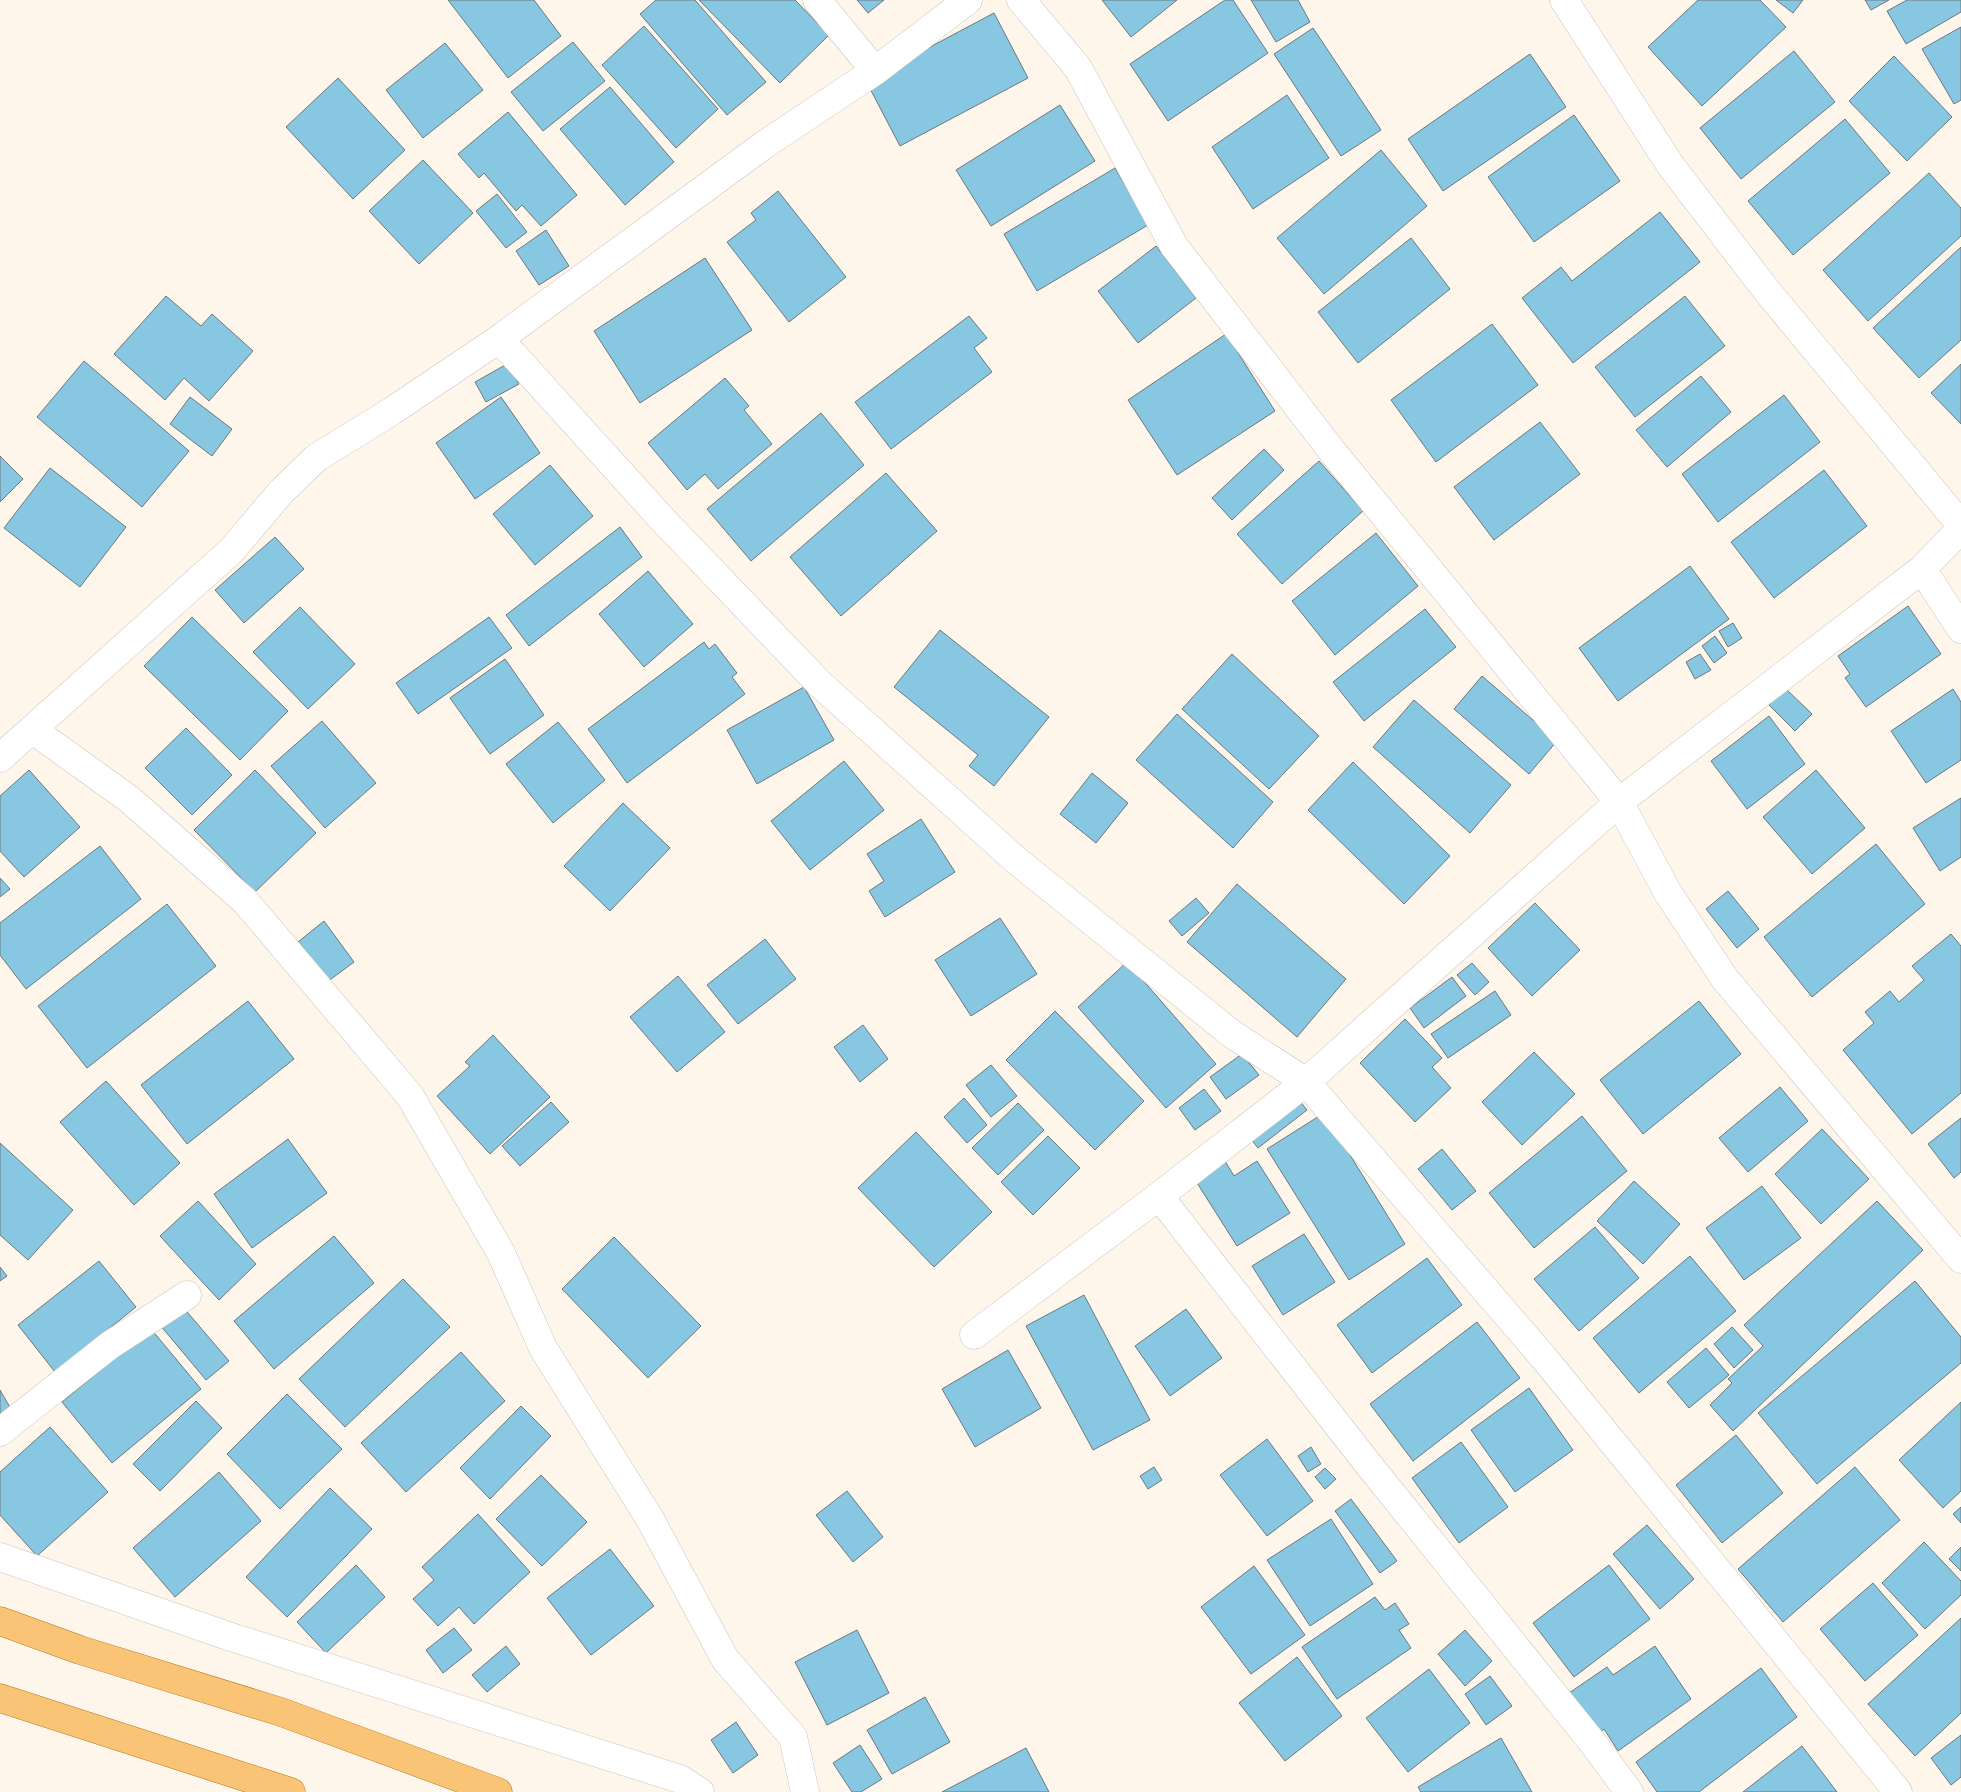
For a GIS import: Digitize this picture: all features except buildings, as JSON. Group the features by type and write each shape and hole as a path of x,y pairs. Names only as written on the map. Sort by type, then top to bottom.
{"main road":[{"path":"0,1621 80,1650 281,1712 498,1792"},
{"path":"0,1698 291,1792"}],"street":[{"path":"817,0 875,70"},
{"path":"0,758 232,551 281,492 316,458 392,411 499,339 764,145 875,70 968,0"},
{"path":"1021,0 1078,68 1174,246 1332,451 1619,802 1668,893 1724,979 1961,1259"},
{"path":"1564,0 1670,166 1767,291 1961,525"},
{"path":"499,339 663,520 820,684 1017,862 1232,1034 1306,1082 1544,1358 1898,1792"},
{"path":"974,1335 1159,1196 1306,1082 1619,802 1922,569 1961,529"},
{"path":"1922,569 1961,629"},
{"path":"33,730 129,799 245,900 410,1096 501,1253 543,1348 650,1520 725,1659 793,1737 805,1792"},
{"path":"1159,1196 1368,1464 1593,1743 1629,1792"},
{"path":"0,1432 110,1345 187,1295"},
{"path":"0,1557 240,1640 680,1779 700,1792"}]}
